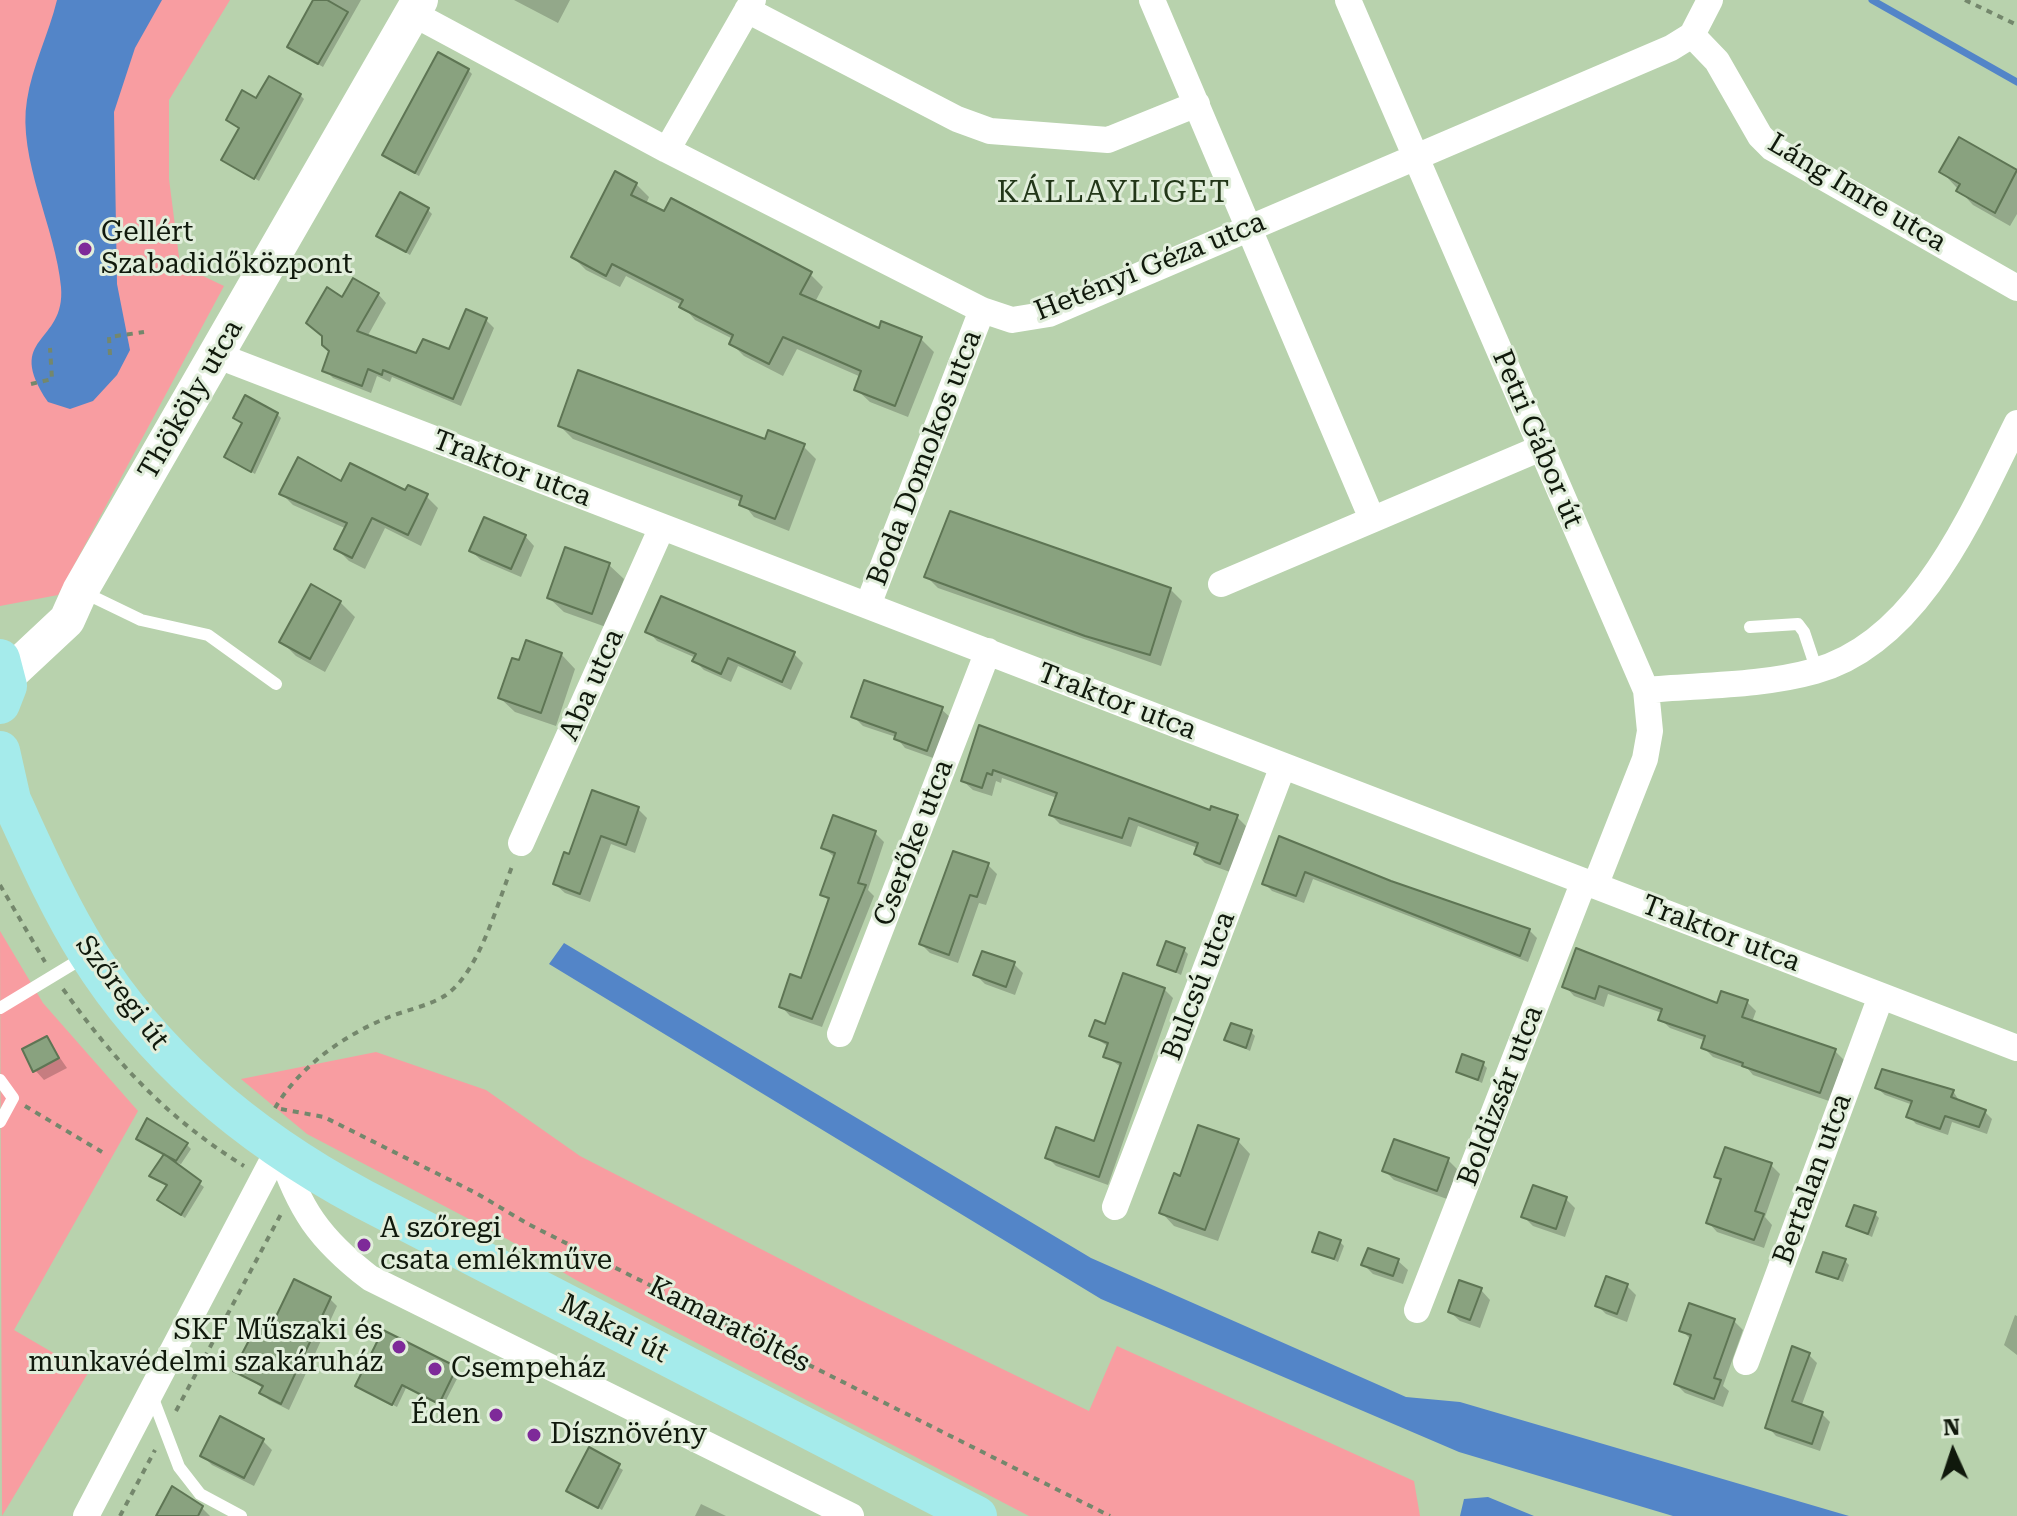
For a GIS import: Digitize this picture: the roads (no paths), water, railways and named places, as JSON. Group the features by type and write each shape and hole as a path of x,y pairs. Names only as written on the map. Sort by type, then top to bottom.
{"main road":[{"name":"Szőregi út","path":"0,751 5,793 89,955 141,1026 271,1163"},
{"name":"Makai út","path":"271,1163 351,1193 977,1516"}],"street":[{"path":"1152,0 1372,519"},
{"name":"Petri Gábor út","path":"1348,0 1646,690 1650,731 1645,759 1590,883"},
{"path":"1692,35 1710,0"},
{"path":"667,150 750,5 957,119 990,131 1108,140 1197,104"},
{"name":"Hetényi Géza utca","path":"416,7 667,150 982,310 1012,320 1049,314 1671,48 1692,35"},
{"name":"Thököly utca","path":"2,671 67,620 80,591 416,7"},
{"name":"Láng Imre utca","path":"1692,35 1717,61 1760,136 1772,148 2017,288"},
{"name":"Boda Domokos utca","path":"868,605 982,310"},
{"name":"Traktor utca","path":"216,355 2017,1048"},
{"path":"1646,690 1817,671 1875,638 1918,599 1961,535 2017,423"},
{"path":"1221,584 1541,448"},
{"name":"Aba utca","path":"521,843 662,527"},
{"name":"Cserőke utca","path":"840,1034 988,651"},
{"name":"Bulcsú utca","path":"1115,1207 1283,766"},
{"name":"Boldizsár utca","path":"1417,1310 1590,883"},
{"name":"Bertalan utca","path":"1746,1362 1881,996"},
{"path":"86,1516 271,1163 312,1225 337,1253 370,1278 851,1516"}],"lane":[{"path":"80,591 141,620 208,635 276,684"},
{"path":"1750,627 1798,624 1804,632 1817,671"},
{"path":"0,1008 89,955"},
{"path":"0,1080 13,1098 0,1122"},
{"path":"150,1393 179,1467 200,1494 241,1516"}],"water":[{"path":"57,0 162,0 135,48 114,112 117,284 130,350 117,375 93,401 70,409 48,402 36,380 32,364 34,351 55,320 60,306 58,265 32,169 25,122 29,88"},
{"path":"564,943 1091,1258 1406,1397 1460,1402 1849,1516 1673,1516 1459,1452 1101,1299 549,964"},
{"path":"1488,1497 1534,1516 1460,1516 1464,1499"}],"waterway":[{"path":"1872,0 2017,82"}],"place":[{"name":"Gellért Szabadidőközpont","path":"85,249"},
{"name":"A szőregi csata emlékműve","path":"364,1245"},
{"name":"SKF Műszaki és munkavédelmi szakáruház","path":"399,1347"},
{"name":"Csempeház","path":"435,1369"},
{"name":"Éden","path":"496,1415"},
{"name":"Dísznövény","path":"534,1435"}],"district":[{"name":"KÁLLAYLIGET","path":"1114,193"}]}
